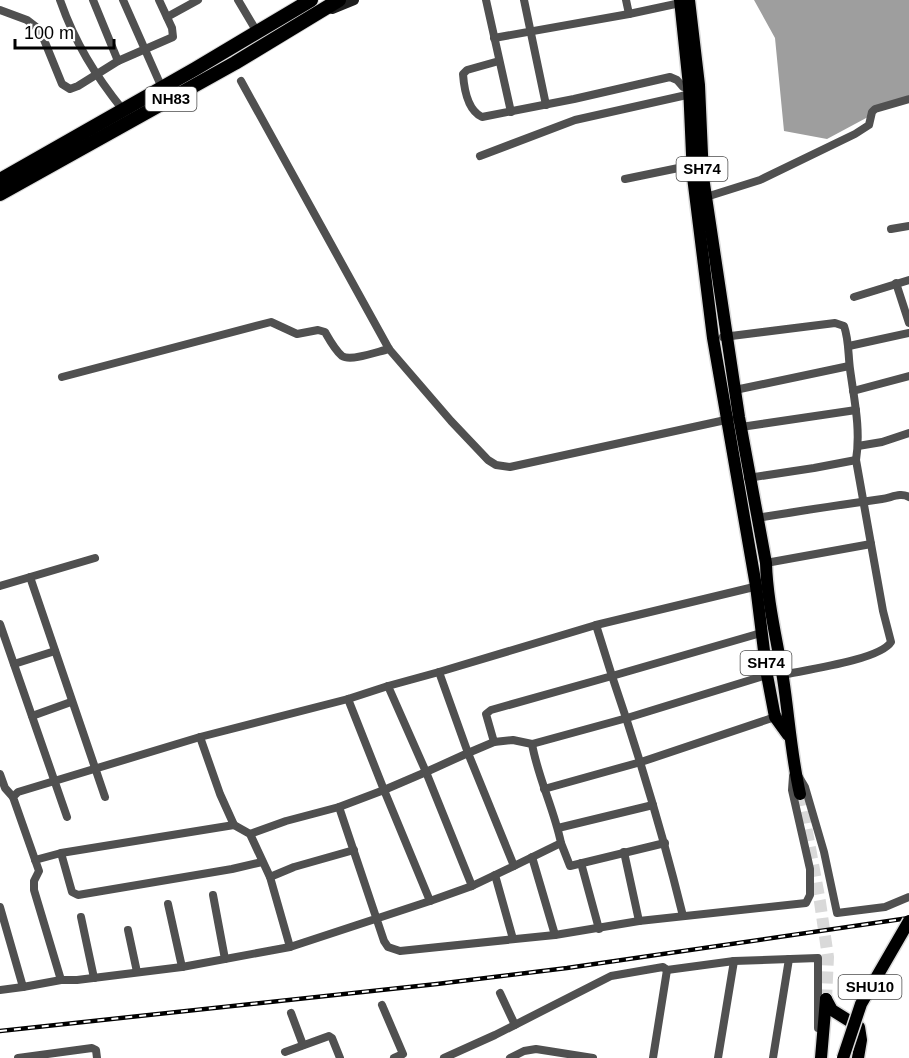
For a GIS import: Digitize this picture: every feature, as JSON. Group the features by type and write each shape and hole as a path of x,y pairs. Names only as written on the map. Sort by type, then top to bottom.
{"highway":[{"name":"NH83","path":"0,180 311,0"},
{"name":"NH83","path":"0,194 235,63 339,0"}],"main road":[{"name":"SH74","path":"683,1 703,177 735,390 736,421 744,478 761,585 782,675 789,736 800,794"},
{"name":"SH74","path":"693,91 693,165 713,338 736,421"},
{"name":"SH74","path":"744,478 757,518 766,563 761,585 761,633 767,675 775,717 789,736"},
{"name":"SHU10","path":"843,1058 861,1004 909,921"},
{"path":"821,1058 826,999 832,1010 859,1028 861,1040 858,1058"}],"street":[{"path":"60,0 82,52 95,75 123,110"},
{"path":"93,0 118,61"},
{"path":"123,0 162,88"},
{"path":"0,10 27,20 40,30 64,87 70,89 118,61 173,37 159,0"},
{"path":"167,17 188,2 198,0"},
{"path":"238,0 257,32"},
{"path":"297,25 354,0"},
{"path":"486,0 511,112"},
{"path":"524,0 546,105"},
{"path":"626,0 629,14"},
{"path":"494,38 629,14 683,1"},
{"path":"499,61 465,72 463,77 468,101 473,110 482,117 670,77 693,91"},
{"path":"241,81 389,349 451,421 488,460 496,465 510,467 736,421 856,410"},
{"path":"480,156 575,120 693,91"},
{"path":"706,197 760,180 855,134 869,125 875,109 909,99"},
{"path":"625,179 693,165"},
{"path":"891,229 909,226"},
{"path":"854,297 909,280"},
{"path":"896,283 909,323"},
{"path":"62,377 271,322 297,334 318,330 325,332 341,355 345,357 363,356 389,349"},
{"path":"713,338 835,323 844,326 849,346 849,366 856,410 858,446 856,460 883,611 891,642 887,648 878,653 782,675"},
{"path":"849,346 909,333"},
{"path":"735,390 849,366"},
{"path":"853,391 909,376"},
{"path":"858,446 882,442 909,433"},
{"path":"744,478 856,460"},
{"path":"757,518 898,495 909,497"},
{"path":"766,563 871,544"},
{"path":"0,586 95,558"},
{"path":"30,577 105,797"},
{"path":"13,797 18,792 200,737 348,699 596,625 761,585"},
{"path":"0,624 67,817"},
{"path":"596,625 641,762 665,843 683,916"},
{"path":"494,742 486,716 489,711 761,633"},
{"path":"14,664 55,651"},
{"path":"439,672 468,753 514,866"},
{"path":"250,834 286,821 339,807 494,742 513,740 532,744 627,718 767,675"},
{"path":"388,686 472,886"},
{"path":"348,699 430,901"},
{"path":"32,716 71,702"},
{"path":"544,789 641,762 788,712"},
{"path":"200,737 219,794 234,825 250,834 270,877 290,947"},
{"path":"532,744 544,789 570,866 665,843"},
{"path":"339,807 387,947 400,951 555,935 639,921 806,903 810,895 810,869 792,790 794,768"},
{"path":"794,768 805,787 824,852 837,913 885,907 909,897"},
{"path":"0,774 5,788 13,797 39,871 34,881 34,890 62,980"},
{"path":"558,828 653,805"},
{"path":"35,860 62,853 234,825"},
{"path":"0,990 62,980 77,981 182,966 290,947 377,920 472,886 561,843"},
{"path":"270,877 294,867 354,850"},
{"path":"624,852 639,921"},
{"path":"62,853 70,887 74,894 78,895 262,862"},
{"path":"532,857 555,935"},
{"path":"581,863 599,929"},
{"path":"495,875 513,939"},
{"path":"213,895 225,959"},
{"path":"168,904 182,966"},
{"path":"0,907 23,987"},
{"path":"81,917 94,978"},
{"path":"128,930 137,972"},
{"path":"444,1058 612,976 663,967 667,970 734,961 818,958 816,1058"},
{"path":"773,1058 789,959"},
{"path":"718,1058 734,961"},
{"path":"653,1058 667,970"},
{"path":"500,993 515,1025"},
{"path":"382,1005 404,1056 394,1058"},
{"path":"291,1013 303,1045"},
{"path":"285,1052 329,1036 340,1058"},
{"path":"18,1058 92,1048 96,1050 97,1058"},
{"path":"510,1058 524,1051 536,1049 593,1058"}],"shaded area":[{"path":"754,0 909,0 909,95 827,139 784,131 775,38"}],"tunnel":[{"path":"800,794 828,957 826,999"}],"railway":[{"path":"0,1031 567,968 909,918"}]}
